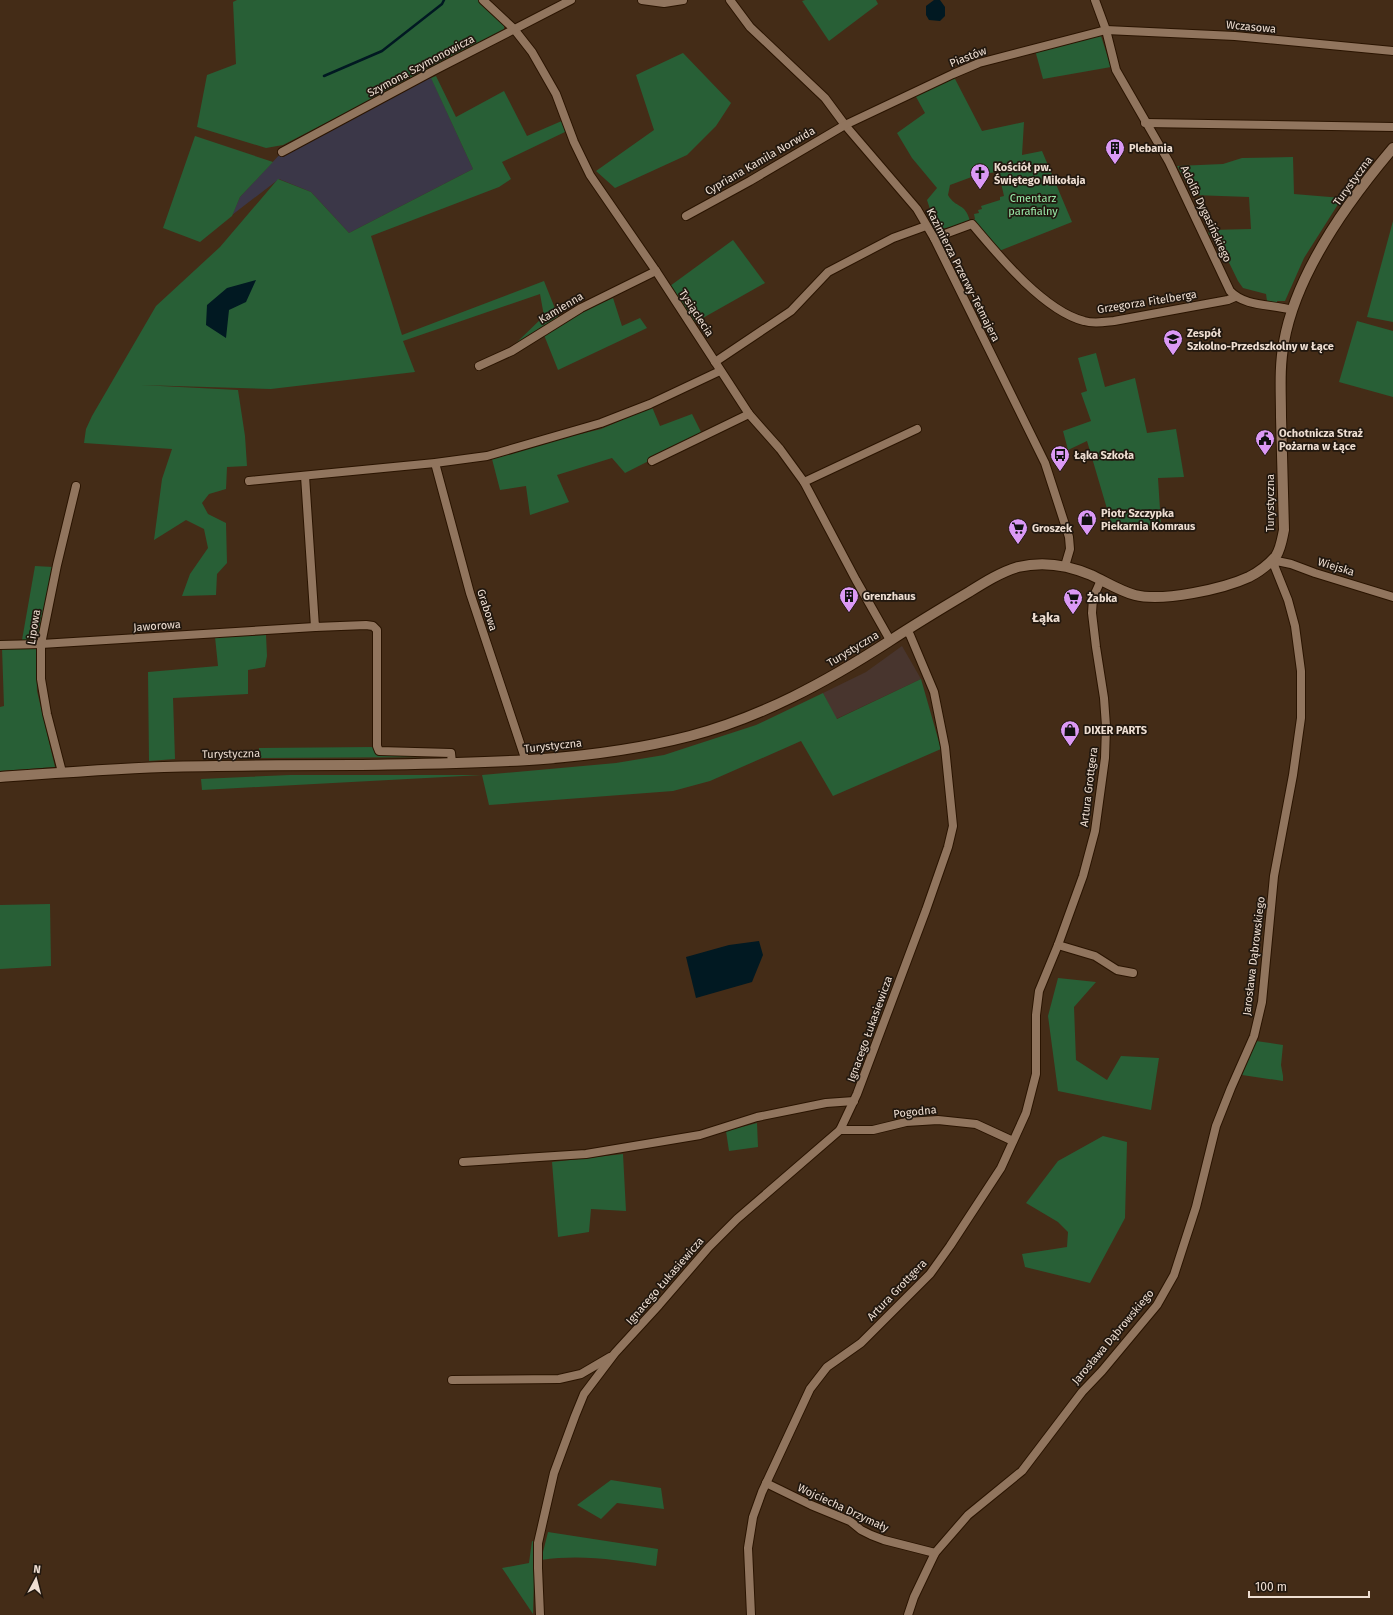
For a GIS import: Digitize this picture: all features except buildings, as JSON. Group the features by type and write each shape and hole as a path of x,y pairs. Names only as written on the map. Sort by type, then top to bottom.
{"main road":[{"name":"Turystyczna","path":"0,777 62,772 165,767 526,761 633,749 690,736 732,723 798,696 992,578 1013,568 1034,564 1054,564 1065,566 1089,574 1135,595 1148,597 1169,596 1201,591 1250,577 1272,560 1279,551 1284,530 1281,374 1283,343 1292,310 1308,273 1332,230 1369,178 1393,148"}],"street":[{"name":"Tysiąclecia","path":"483,0 514,29 532,52 556,94 574,142 590,175 656,271 749,414 780,449 804,482 890,640"},
{"name":"Szymona Szymonowicza","path":"282,152 571,0"},
{"path":"642,0 664,3 683,0"},
{"name":"Kazimierza Przerwy-Tetmajera","path":"730,0 750,27 825,98 845,125 917,209 934,238 1045,463 1070,537 1070,549 1065,566"},
{"name":"Adolfa Dygasińskiego","path":"1095,0 1106,30 1116,70 1145,123 1169,162 1230,291 1235,297"},
{"name":"Piastów","path":"845,125 979,63 1106,30"},
{"name":"Wczasowa","path":"1106,30 1234,36 1393,51"},
{"path":"1145,123 1393,127"},
{"name":"Cypriana Kamila Norwida","path":"686,216 750,181 845,125"},
{"name":"Grzegorza Fitelberga","path":"934,238 972,224 1005,262 1057,310 1084,321 1100,323 1114,321 1228,300 1235,297"},
{"path":"715,362 791,311 828,272 893,238 926,226"},
{"name":"Kamienna","path":"479,366 512,351 581,308 656,271"},
{"path":"1235,297 1246,302 1292,310"},
{"path":"249,481 434,463 487,456 601,423 650,404 720,371"},
{"path":"652,461 749,414"},
{"path":"804,482 917,429"},
{"name":"Grabowa","path":"434,463 470,593 526,761"},
{"path":"305,476 315,627"},
{"name":"Lipowa","path":"62,772 46,714 41,679 42,644 57,565 76,486"},
{"name":"Wiejska","path":"1272,560 1291,564 1393,597"},
{"name":"Jarosława Dąbrowskiego","path":"935,1553 968,1515 1022,1471 1082,1392 1102,1371 1157,1305 1174,1275 1196,1207 1216,1126 1254,1036 1262,1002 1274,876 1293,775 1301,718 1300,671 1295,626 1288,600 1272,560"},
{"name":"Artura Grottgera","path":"751,1615 748,1548 753,1517 766,1483 810,1389 827,1367 861,1343 930,1274 986,1193 1001,1168 1026,1113 1036,1074 1036,1015 1039,991 1058,945 1083,876 1095,830 1105,758 1106,726 1104,698 1092,614 1093,598 1101,580"},
{"name":"Jaworowa","path":"0,645 42,644 315,627 373,626 377,630 377,746 379,751 451,752 452,763"},
{"name":"Ignacego Łukasiewicza","path":"540,1615 538,1543 554,1473 574,1416 584,1394 615,1354 709,1247 737,1219 840,1130 854,1101 929,902 948,847 953,826 945,747 934,692 910,635 906,630"},
{"path":"1058,945 1095,956 1117,970 1133,973"},
{"path":"463,1162 580,1155 610,1151 700,1135 757,1117 826,1103 854,1101"},
{"name":"Pogodna","path":"840,1130 873,1130 906,1122 938,1120 976,1124 1014,1141"},
{"name":"Ignacego Łukasiewicza","path":"452,1380 559,1379 581,1374 615,1354"},
{"name":"Wojciecha Drzymały","path":"766,1483 811,1505 850,1521 872,1535 884,1540 935,1553"},
{"path":"908,1615 914,1597 935,1553"}],"shaded area":[{"path":"429,73 473,169 349,233 311,192 279,179 232,215 240,197 282,152"},
{"path":"902,646 921,679 836,719 823,693 866,672"}],"green space":[{"path":"237,0 479,0 504,25 504,31 283,145 266,148 197,127 207,75 236,64 233,2"},
{"path":"876,0 878,4 829,41 802,1"},
{"path":"1101,36 1111,67 1043,79 1035,50 1079,38"},
{"path":"683,53 731,103 716,126 687,155 615,188 596,171 654,130 636,75"},
{"path":"436,76 456,117 504,91 527,136 564,120 567,131 502,162 511,179 499,187 371,236 402,335 544,281 560,321 613,298 622,326 640,318 647,328 558,370 544,335 512,347 544,316 540,294 403,341 415,372 271,389 141,385 238,390 245,436 247,466 227,467 226,489 209,494 202,503 208,514 226,523 227,563 217,574 216,595 182,596 190,574 208,548 204,529 186,520 154,540 162,479 172,449 84,443 86,429 92,416 156,306 220,247 278,179 311,192 349,233 473,169 431,78"},
{"name":"Cmentarz parafialny","path":"954,77 982,131 1024,122 1022,155 1042,151 1072,222 999,251 973,222 937,230 927,200 937,188 912,158 897,133 925,113 915,95","holes":["996,172 1001,183 1004,196 1000,197 1000,200 981,206 982,209 978,210 979,213 974,214 975,219 970,221 966,211 954,202 948,195 950,185 977,175"]},
{"path":"195,136 273,162 240,197 232,216 200,242 163,228"},
{"path":"1293,157 1294,194 1342,198 1304,258 1285,301 1277,301 1277,303 1267,301 1266,294 1243,288 1238,281 1218,240 1208,234 1210,230 1251,229 1249,197 1193,195 1177,166 1223,164 1242,158"},
{"path":"1393,221 1393,322 1367,317"},
{"path":"733,240 765,283 694,323 670,286"},
{"path":"1357,321 1393,331 1393,397 1339,382"},
{"path":"1096,353 1105,387 1135,378 1147,433 1176,429 1184,477 1158,478 1161,525 1113,529 1087,441 1068,450 1063,431 1091,421 1081,393 1087,391 1078,358"},
{"path":"652,407 660,426 692,414 702,434 625,473 612,458 557,475 569,502 530,515 526,486 500,490 492,459 601,429"},
{"path":"35,566 53,567 39,640 22,640"},
{"path":"266,635 267,656 265,667 248,670 248,694 173,698 175,759 149,761 148,672 218,666 215,637"},
{"path":"2,648 36,648 37,691 55,767 0,771 0,707 4,706"},
{"path":"921,679 941,749 833,796 801,741 710,781 673,791 489,805 482,775 616,763 664,755 756,725 823,693 837,719"},
{"path":"374,747 431,754 436,757 259,758 259,748"},
{"path":"290,775 482,775 202,790 201,779"},
{"path":"50,904 51,966 0,969 0,905"},
{"path":"1058,978 1096,982 1074,1007 1076,1060 1107,1080 1121,1056 1159,1058 1151,1110 1058,1091 1048,1016"},
{"path":"1256,1041 1283,1045 1281,1065 1283,1081 1242,1075"},
{"path":"757,1123 758,1147 729,1151 726,1131"},
{"path":"1103,1136 1127,1142 1125,1218 1090,1283 1025,1267 1022,1254 1067,1247 1068,1232 1058,1222 1026,1203 1058,1161"},
{"path":"623,1154 626,1211 591,1209 589,1232 558,1237 552,1162"},
{"path":"611,1480 661,1488 664,1509 617,1503 601,1519 577,1505"},
{"path":"548,1532 658,1549 656,1566 585,1558 556,1558 541,1560"},
{"path":"532,1541 535,1542 533,1614 502,1568 529,1563"}],"water":[{"path":"934,0 940,0 945,7 945,16 940,21 929,20 926,15 926,6"},
{"path":"256,280 246,302 229,310 226,338 206,325 207,305 227,288"},
{"path":"759,941 763,955 752,982 696,998 686,957 729,945"}],"waterway":[{"path":"324,76 382,51 442,4 444,0"}],"place":[{"name":"Plebania","path":"1115,165"},
{"name":"Kościół pw. Świętego Mikołaja","path":"980,190"},
{"name":"Zespół Szkolno-Przedszkolny w Łące","path":"1173,356"},
{"name":"Ochotnicza Straż Pożarna w Łące","path":"1265,456"},
{"name":"Łąka Szkoła","path":"1060,472"},
{"name":"Piotr Szczypka Piekarnia Komraus","path":"1087,536"},
{"name":"Groszek","path":"1018,545"},
{"name":"Grenzhaus","path":"849,613"},
{"name":"Żabka","path":"1073,615"},
{"name":"DIXER PARTS","path":"1070,747"}],"district":[{"name":"Łąka","path":"1046,617"}]}
